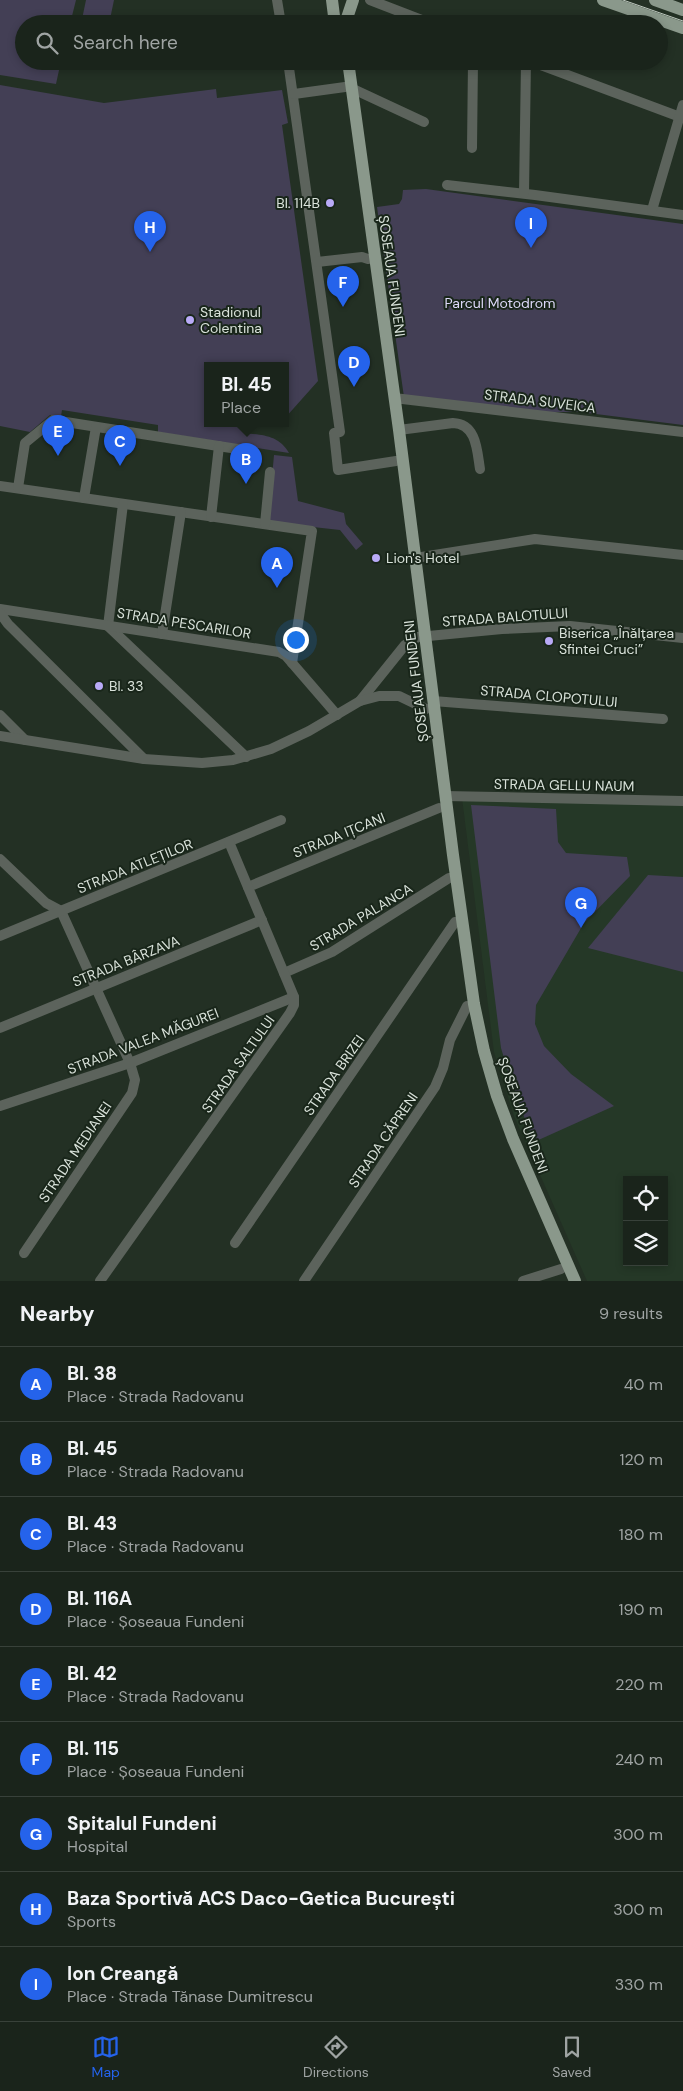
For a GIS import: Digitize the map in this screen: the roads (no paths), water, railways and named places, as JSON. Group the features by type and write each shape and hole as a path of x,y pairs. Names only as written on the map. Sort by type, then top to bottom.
{"main road":[{"path":"332,0 334,15"},
{"path":"336,0 344,3 353,0"},
{"path":"347,15 353,0"},
{"path":"603,0 646,15"},
{"path":"655,0 677,6"},
{"path":"668,23 683,28"},
{"name":"ȘOSEAUA FUNDENI","path":"343,70 348,88 399,430 440,808 467,1006 479,1062 497,1119 564,1275"},
{"name":"ȘOSEAUA FUNDENI","path":"348,70 348,88 368,259 396,461 412,559"},
{"name":"ȘOSEAUA FUNDENI","path":"430,705 445,796 474,1004 490,1073 514,1139 575,1281"}],"street":[{"path":"277,0 280,15"},
{"path":"370,0 409,15"},
{"path":"290,70 340,432 334,433 338,470 396,461"},
{"path":"472,148 473,70"},
{"path":"524,193 526,70"},
{"path":"554,70 681,118"},
{"path":"294,94 348,88 424,122"},
{"path":"652,210 681,118 683,105"},
{"path":"447,185 524,193 683,215"},
{"path":"316,259 362,257 368,259"},
{"name":"STRADA SUVEICA","path":"394,398 683,432"},
{"path":"18,488 26,443 54,420 250,451"},
{"path":"399,430 453,423 462,425 470,431 475,440 480,469"},
{"path":"84,498 96,427"},
{"path":"211,517 219,446"},
{"path":"265,524 270,472"},
{"path":"0,486 312,531 292,663"},
{"path":"123,504 108,626 246,757"},
{"path":"162,634 181,512"},
{"path":"412,559 535,539 683,555"},
{"name":"STRADA PESCARILOR","path":"0,609 279,652 292,663 337,715"},
{"path":"0,613 8,624 144,759"},
{"name":"STRADA BALOTULUI","path":"422,637 502,629 570,626 683,638"},
{"path":"0,736 144,759 202,763 246,757 284,743 360,701 405,645 422,637"},
{"path":"360,701 391,695 430,705"},
{"name":"STRADA CLOPOTULUI","path":"430,705 663,719"},
{"path":"0,715 25,740"},
{"name":"STRADA GELLU NAUM","path":"445,796 683,801"},
{"name":"STRADA IȚCANI","path":"248,887 440,808"},
{"name":"STRADA ATLEȚILOR","path":"0,936 281,820"},
{"path":"229,842 294,997"},
{"path":"0,859 46,903 61,911"},
{"name":"STRADA PALANCA","path":"284,973 332,952 449,878"},
{"name":"STRADA MEDIANEI","path":"24,1253 132,1093 135,1080 130,1064 61,911"},
{"name":"STRADA BÂRZAVA","path":"0,1028 262,920"},
{"name":"STRADA BRIZEI","path":"235,1243 455,922"},
{"name":"STRADA VALEA MĂGUREI","path":"0,1106 130,1064 294,997"},
{"name":"STRADA SALTULUI","path":"100,1281 290,1013 294,1005 294,997"},
{"name":"STRADA CĂPRENI","path":"304,1281 435,1087 443,1068 450,1040 467,1006"},
{"path":"523,1281 564,1275"}],"tram line":[{"path":"623,0 666,15"},
{"path":"668,16 683,21"}],"place":[{"name":"Bl. 114B","path":"330,203"},
{"name":"Ion Creangă","path":"531,248"},
{"name":"Baza Sportivă ACS Daco-Getica București","path":"150,252"},
{"name":"Bl. 115","path":"343,307"},
{"name":"Stadionul Colentina","path":"190,320"},
{"name":"Bl. 116A","path":"354,387"},
{"name":"Bl. 42","path":"58,456"},
{"name":"Bl. 43","path":"120,466"},
{"name":"Bl. 45","path":"246,484"},
{"name":"Lion's Hotel","path":"376,558"},
{"name":"Bl. 38","path":"277,588"},
{"name":"Biserica „Înălțarea Sfintei Cruci”","path":"549,641"},
{"name":"Bl. 33","path":"99,686"},
{"name":"Spitalul Fundeni","path":"581,928"}],"park label":[{"name":"Parcul Motodrom","path":"500,303"}]}
